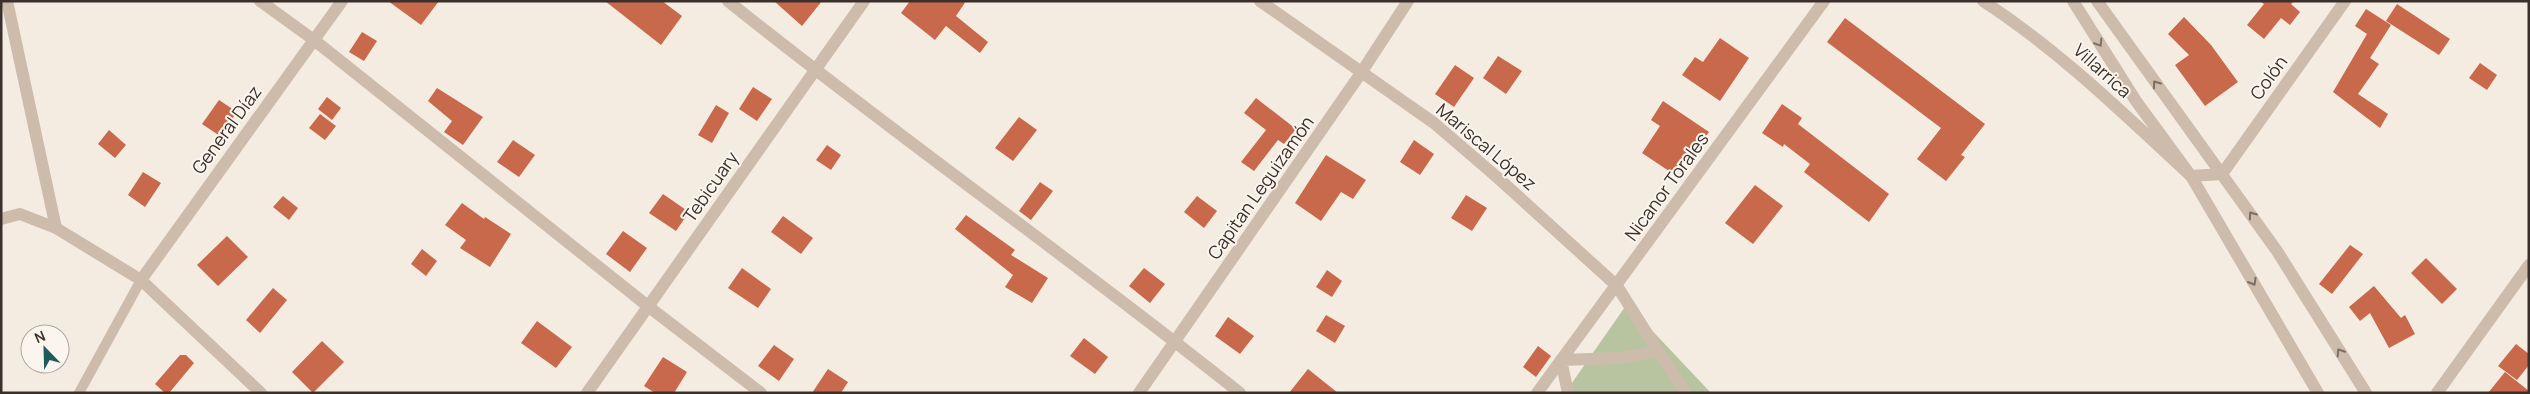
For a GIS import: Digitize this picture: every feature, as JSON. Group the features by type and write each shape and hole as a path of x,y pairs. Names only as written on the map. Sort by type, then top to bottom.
{"street":[{"path":"7,1 56,228"},
{"path":"260,1 314,40 649,307 761,393"},
{"name":"General Díaz","path":"141,280 342,1"},
{"path":"728,1 814,70 1176,342 1240,393"},
{"name":"Tebicuary","path":"587,393 864,1"},
{"name":"Mariscal López","path":"1260,1 1434,123 1617,286 1686,393"},
{"name":"Capitan Leguizamón","path":"1140,393 1361,73 1408,1"},
{"name":"Nicanor Torales","path":"1537,393 1824,1"},
{"name":"Villarrica","path":"1983,1 2028,32 2086,78 2191,176"},
{"name":"Villarrica","path":"2073,1 2136,101 2191,176 2318,393"},
{"name":"Villarrica","path":"2097,1 2277,251 2366,393"},
{"name":"Colón","path":"2222,174 2345,1"},
{"path":"2191,176 2222,174"},
{"path":"1,219 20,214 56,228 141,280 261,393"},
{"path":"2437,393 2529,265"},
{"path":"1568,393 1562,360 1620,358 1658,351"}],"lane":[{"path":"79,393 141,280"}],"green space":[{"path":"1627,304 1711,393 1565,393"}],"building":[{"path":"388,1 439,1 421,25"},
{"path":"605,1 662,1 682,16 661,45"},
{"path":"774,1 822,1 802,26"},
{"path":"910,1 966,1 956,16 988,42 980,53 946,26 935,40 901,13"},
{"path":"2260,1 2294,1 2291,4 2300,12 2290,25 2281,18 2264,39 2247,25 2264,4"},
{"path":"2397,4 2450,39 2439,55 2386,21"},
{"path":"2366,9 2391,25 2370,58 2379,64 2358,94 2388,114 2380,128 2333,92 2367,34 2355,26"},
{"path":"2184,17 2211,45 2238,82 2205,106 2175,65 2189,55 2168,34"},
{"path":"1845,18 1985,124 1961,155 1965,157 1946,181 1917,159 1941,128 1827,42"},
{"path":"362,32 377,41 364,61 349,52"},
{"path":"1720,38 1749,58 1720,101 1682,75 1695,57 1703,62"},
{"path":"1498,56 1522,71 1506,94 1483,78"},
{"path":"2480,63 2497,75 2487,90 2469,78"},
{"path":"1455,65 1474,78 1454,107 1435,94"},
{"path":"753,87 772,99 757,121 739,109"},
{"path":"437,88 483,117 463,145 444,132 452,121 428,101"},
{"path":"327,97 341,108 332,120 318,109"},
{"path":"1256,98 1296,129 1284,144 1278,140 1254,171 1241,162 1266,130 1244,113"},
{"path":"219,100 237,112 220,136 202,124"},
{"path":"1663,101 1709,132 1696,150 1693,148 1675,175 1642,153 1660,126 1651,120"},
{"path":"1782,104 1802,118 1798,124 1889,194 1869,222 1804,172 1810,164 1784,144 1783,147 1762,133"},
{"path":"716,105 729,113 712,143 698,135"},
{"path":"320,114 336,126 325,140 309,128"},
{"path":"1019,117 1037,130 1013,161 995,148"},
{"path":"109,130 126,145 115,158 98,144"},
{"path":"513,140 535,155 519,177 497,162"},
{"path":"1414,140 1434,154 1420,175 1400,162"},
{"path":"827,145 841,155 831,170 816,160"},
{"path":"1326,155 1366,180 1353,199 1341,192 1321,221 1295,203"},
{"path":"143,172 161,183 145,207 128,195"},
{"path":"1040,182 1053,191 1031,220 1019,211"},
{"path":"1755,185 1783,206 1753,244 1725,223"},
{"path":"663,194 689,212 676,231 649,213"},
{"path":"1466,195 1487,208 1472,231 1451,218"},
{"path":"283,196 298,208 289,220 273,207"},
{"path":"1197,196 1217,211 1204,228 1184,212"},
{"path":"462,203 484,219 485,217 511,234 490,267 460,248 466,240 445,225"},
{"path":"966,215 1015,250 1011,255 1048,278 1032,303 1005,287 1013,275 955,229"},
{"path":"783,216 813,238 801,254 771,232"},
{"path":"623,231 647,248 630,272 606,254"},
{"path":"227,236 248,257 218,286 197,265"},
{"path":"2350,245 2363,254 2332,294 2319,284"},
{"path":"422,249 437,261 426,276 411,264"},
{"path":"2426,258 2457,289 2442,304 2411,273"},
{"path":"742,268 771,289 758,308 728,288"},
{"path":"1144,268 1165,284 1150,303 1129,286"},
{"path":"1327,270 1342,281 1332,297 1316,287"},
{"path":"2374,286 2401,318 2405,315 2415,334 2389,348 2370,313 2360,321 2349,307"},
{"path":"273,288 287,300 260,333 246,320"},
{"path":"1326,315 1345,326 1335,343 1316,331"},
{"path":"1228,317 1254,336 1240,354 1215,336"},
{"path":"537,321 572,347 556,368 521,343"},
{"path":"1084,338 1108,357 1095,374 1070,356"},
{"path":"322,341 344,362 313,393 292,372"},
{"path":"2516,344 2529,354 2529,365 2517,380 2498,366"},
{"path":"774,345 794,359 779,381 758,366"},
{"path":"1538,346 1551,356 1536,377 1523,367"},
{"path":"180,355 186,355 194,363 169,393 165,393 155,384"},
{"path":"663,357 687,372 674,393 655,393 644,386"},
{"path":"828,369 848,382 841,393 812,393"},
{"path":"1308,369 1338,393 1289,393"},
{"path":"2505,372 2529,391 2529,393 2488,393"}]}
